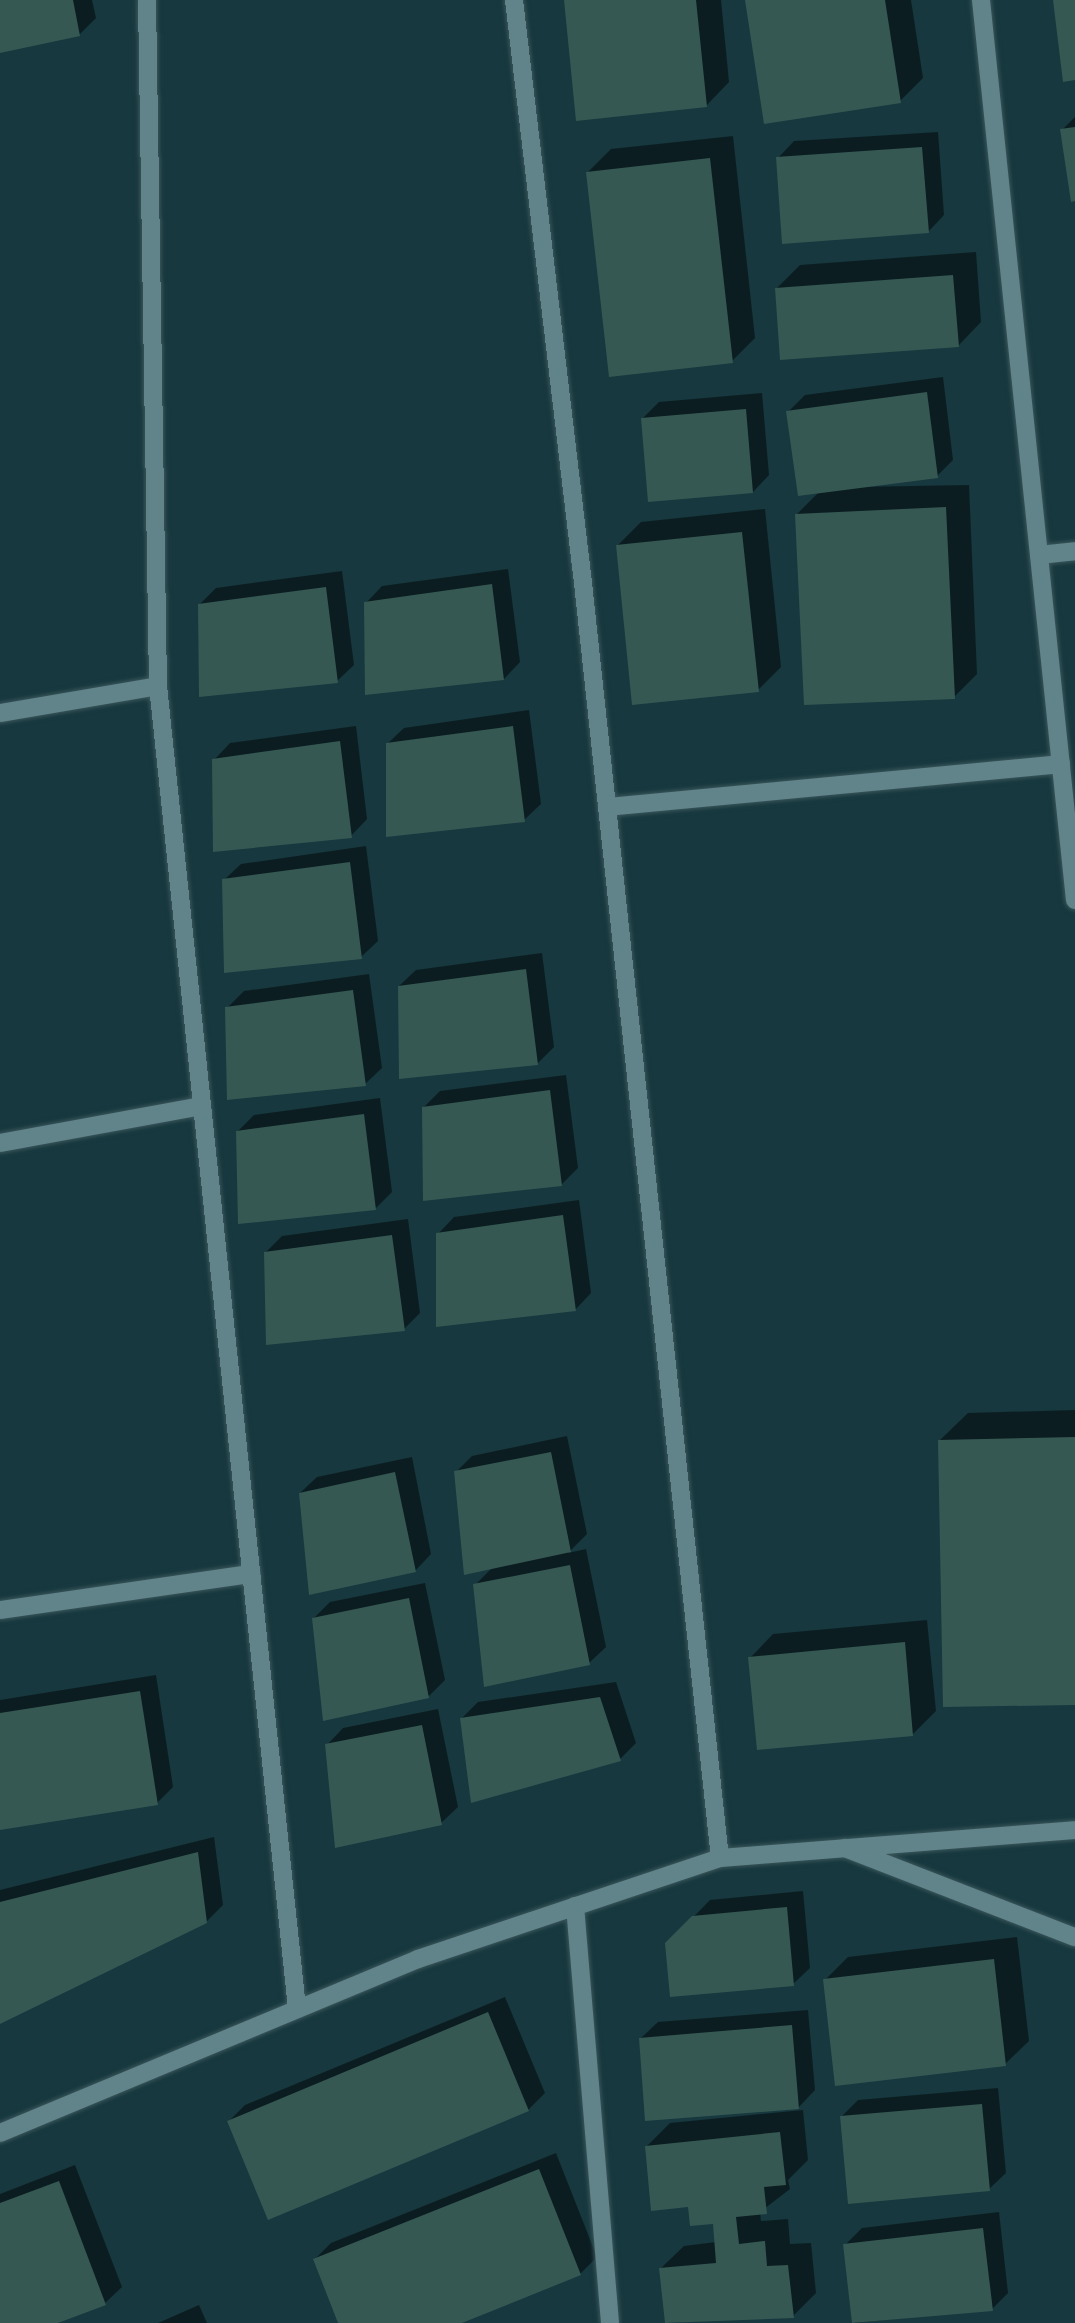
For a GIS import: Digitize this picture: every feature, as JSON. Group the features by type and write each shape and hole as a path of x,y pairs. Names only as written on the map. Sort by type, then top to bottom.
{"street":[{"path":"147,0 158,687 297,2009"},
{"path":"514,0 607,807 720,1858"},
{"path":"981,0 1075,900"},
{"path":"1039,555 1075,551"},
{"path":"0,713 158,687"},
{"path":"607,807 1061,765"},
{"path":"0,1143 202,1106"},
{"path":"0,1610 251,1574"},
{"path":"0,2133 418,1959 720,1858 1075,1830"},
{"path":"845,1848 1075,1937"},
{"path":"575,1906 610,2323"}],"building":[{"path":"0,0 73,0 80,36 0,53"},
{"path":"564,0 696,0 707,107 576,121"},
{"path":"745,0 885,0 901,103 764,124"},
{"path":"1053,0 1075,0 1075,80 1063,82"},
{"path":"1075,127 1075,201 1071,202 1060,129"},
{"path":"922,147 929,233 782,244 776,157"},
{"path":"710,158 733,363 609,377 586,172"},
{"path":"953,275 959,347 780,360 775,288"},
{"path":"927,392 938,478 798,496 786,411"},
{"path":"746,409 753,493 648,502 641,418"},
{"path":"946,507 955,699 804,705 795,514"},
{"path":"742,532 759,692 632,705 616,545"},
{"path":"492,584 504,680 365,695 364,602"},
{"path":"326,587 338,683 199,697 198,604"},
{"path":"513,726 525,822 386,837 386,743"},
{"path":"340,741 352,838 213,852 212,759"},
{"path":"350,862 362,959 224,973 222,879"},
{"path":"526,969 538,1065 399,1079 398,986"},
{"path":"353,990 366,1086 227,1100 225,1007"},
{"path":"550,1090 562,1186 423,1201 422,1107"},
{"path":"364,1114 376,1210 238,1224 236,1131"},
{"path":"563,1215 576,1311 436,1327 436,1233"},
{"path":"392,1235 405,1331 266,1345 264,1252"},
{"path":"1075,1437 1075,1705 943,1707 938,1440"},
{"path":"551,1452 571,1552 464,1575 454,1471"},
{"path":"395,1472 416,1572 309,1595 299,1493"},
{"path":"570,1565 590,1665 484,1687 473,1584"},
{"path":"409,1598 429,1698 323,1721 312,1618"},
{"path":"905,1642 913,1736 757,1750 748,1657"},
{"path":"140,1691 158,1805 0,1830 0,1713"},
{"path":"600,1697 621,1761 471,1803 460,1718"},
{"path":"422,1725 442,1825 335,1848 325,1744"},
{"path":"198,1852 207,1923 0,2024 0,1902"},
{"path":"787,1907 794,1986 670,1997 665,1943 692,1916"},
{"path":"994,1959 1006,2066 835,2086 823,1979"},
{"path":"488,2012 529,2111 268,2220 227,2121"},
{"path":"792,2025 799,2109 645,2121 639,2038"},
{"path":"982,2104 990,2191 848,2204 840,2116"},
{"path":"780,2132 786,2185 764,2187 767,2214 736,2217 739,2244 765,2241 767,2266 788,2265 794,2318 665,2323 659,2268 716,2263 713,2224 690,2226 688,2207 651,2211 645,2146"},
{"path":"539,2169 581,2275 462,2323 338,2323 313,2259"},
{"path":"59,2181 106,2305 58,2323 0,2323 0,2203"},
{"path":"983,2228 993,2311 852,2323 843,2244"}]}
